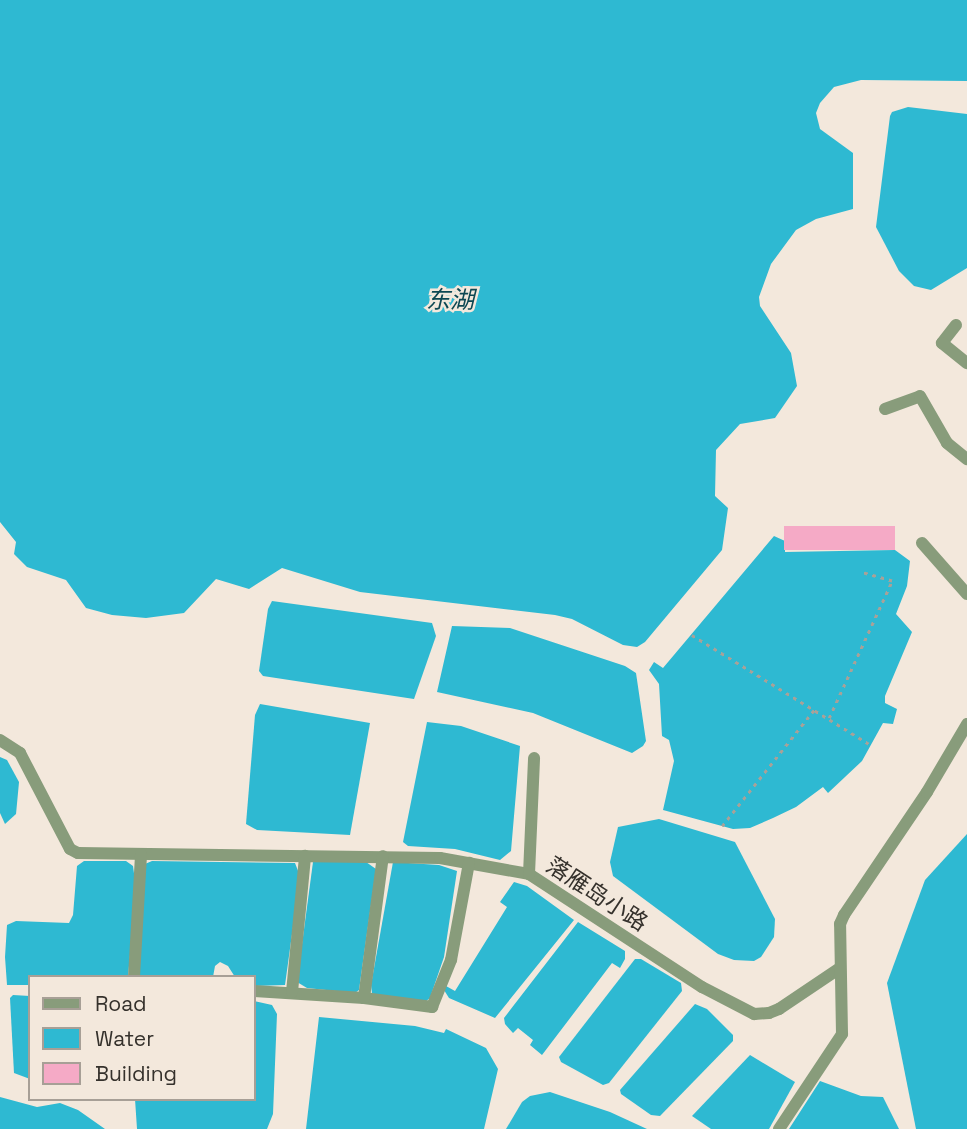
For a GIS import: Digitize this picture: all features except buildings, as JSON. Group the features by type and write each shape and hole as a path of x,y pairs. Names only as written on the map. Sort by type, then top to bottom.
{"street":[{"path":"956,325 942,343 967,363"},
{"path":"886,409 920,396 947,443 967,459"},
{"path":"922,543 967,594"},
{"path":"779,1129 842,1034 841,925 848,905 926,792 967,724"},
{"name":"落雁岛小路","path":"0,740 16,750 24,760 70,849 78,853 440,858 529,874 702,987 754,1014 779,1009 840,968"},
{"path":"529,874 534,758"},
{"path":"134,975 141,854"},
{"path":"292,992 305,856"},
{"path":"364,998 383,856"},
{"path":"256,991 364,998 432,1007 451,960 469,863"}],"path":[{"path":"828,719 892,581 861,572"},
{"path":"692,635 871,745"},
{"path":"722,827 814,710"}],"water":[{"name":"东湖","path":"0,0 967,0 967,81 861,80 834,87 820,103 816,113 820,129 853,153 853,209 816,219 796,230 771,264 759,297 760,306 791,353 797,386 775,418 740,424 716,450 715,496 728,508 722,550 645,642 637,647 623,645 572,619 555,615 360,592 282,568 249,589 216,579 184,613 146,618 112,615 86,608 66,580 27,567 14,554 16,542 0,522"},
{"path":"908,107 967,114 967,268 931,290 914,286 899,271 876,227 890,116 892,112"},
{"path":"774,536 785,541 785,552 895,550 910,561 907,586 896,614 912,632 885,696 885,703 897,709 893,724 883,723 862,761 828,793 823,787 796,807 773,818 750,828 733,829 663,810 674,761 669,740 662,736 659,684 649,670 654,662 663,668"},
{"path":"272,601 432,623 436,636 414,699 263,676 259,671 268,609"},
{"path":"452,626 510,628 625,666 636,673 646,741 643,746 632,753 533,713 437,692"},
{"path":"260,704 370,723 350,835 257,830 246,824 255,715"},
{"path":"427,722 461,726 520,746 511,851 500,860 455,849 408,846 403,842"},
{"path":"0,757 7,760 19,782 16,814 5,824 0,813"},
{"path":"659,819 735,842 775,919 774,937 761,957 754,961 734,960 718,954 613,876 610,862 618,827"},
{"path":"967,834 967,1129 916,1129 887,983 925,880"},
{"path":"84,861 126,861 133,866 136,888 128,975 28,975 28,985 7,985 7,925 16,921 69,923 73,915 77,866"},
{"path":"152,861 295,863 300,876 285,985 256,986 256,975 234,975 228,966 220,962 215,966 213,975 138,975 145,864"},
{"path":"313,862 366,862 376,869 359,990 355,993 307,988 297,982"},
{"path":"393,862 439,865 457,871 444,957 430,998 425,1002 379,997 372,993 371,985"},
{"path":"514,882 527,886 574,920 495,1018 449,998 444,990 446,986 455,991 507,907 500,902"},
{"path":"578,922 625,951 625,959 620,968 612,963 542,1055 530,1045 533,1040 518,1028 513,1033 505,1024 504,1018"},
{"path":"635,959 641,959 681,983 682,991 609,1083 603,1085 561,1062 559,1057"},
{"path":"13,995 28,996 28,1078 14,1073 10,998"},
{"path":"256,1001 272,1005 277,1014 273,1114 267,1129 137,1129 135,1101 256,1101"},
{"path":"695,1004 707,1009 733,1035 733,1041 660,1116 651,1115 621,1094 620,1090"},
{"path":"319,1017 415,1026 444,1033 446,1029 486,1048 498,1069 484,1129 306,1129"},
{"path":"750,1055 795,1082 769,1129 711,1129 692,1116"},
{"path":"820,1081 861,1096 883,1097 899,1129 789,1129"},
{"path":"550,1092 610,1112 647,1129 506,1129 522,1102 530,1096"},
{"path":"0,1097 37,1107 60,1103 78,1110 105,1129 0,1129"}]}
